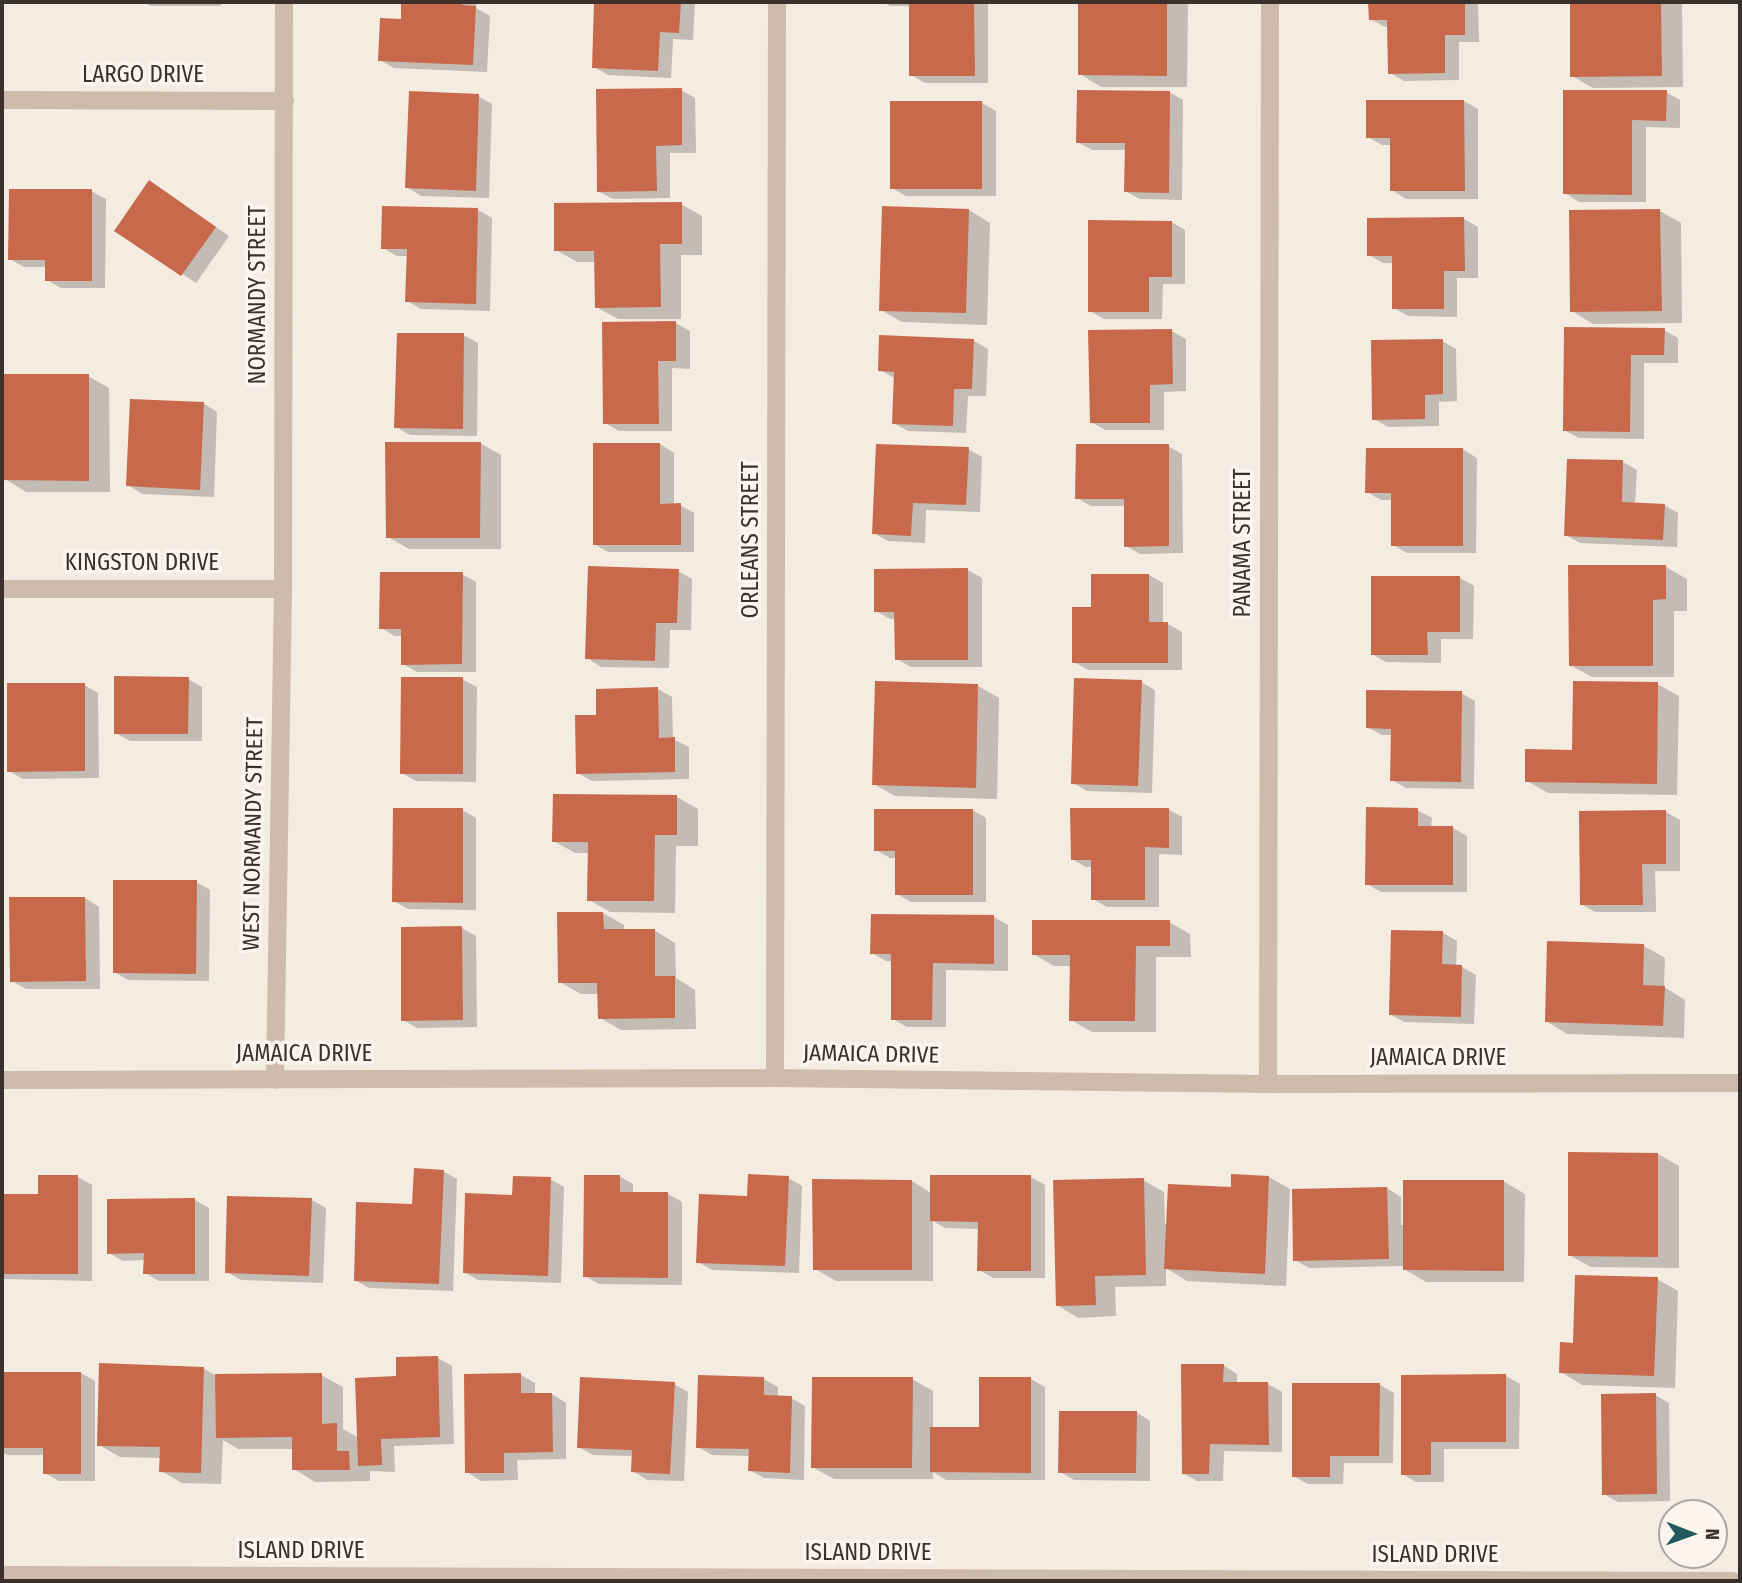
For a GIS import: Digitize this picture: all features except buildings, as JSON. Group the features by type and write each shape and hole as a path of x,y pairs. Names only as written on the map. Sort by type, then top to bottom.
{"street":[{"name":"NORMANDY STREET","path":"283,589 284,2"},
{"name":"ORLEANS STREET","path":"775,1078 777,2"},
{"name":"PANAMA STREET","path":"1268,1084 1270,2"},
{"name":"LARGO DRIVE","path":"2,100 285,101"},
{"name":"KINGSTON DRIVE","path":"2,589 283,589"},
{"name":"WEST NORMANDY STREET","path":"275,1080 283,589"},
{"name":"JAMAICA DRIVE","path":"2,1080 775,1078 1268,1084 1740,1083"},
{"name":"ISLAND DRIVE","path":"2,1575 1733,1581"}]}
